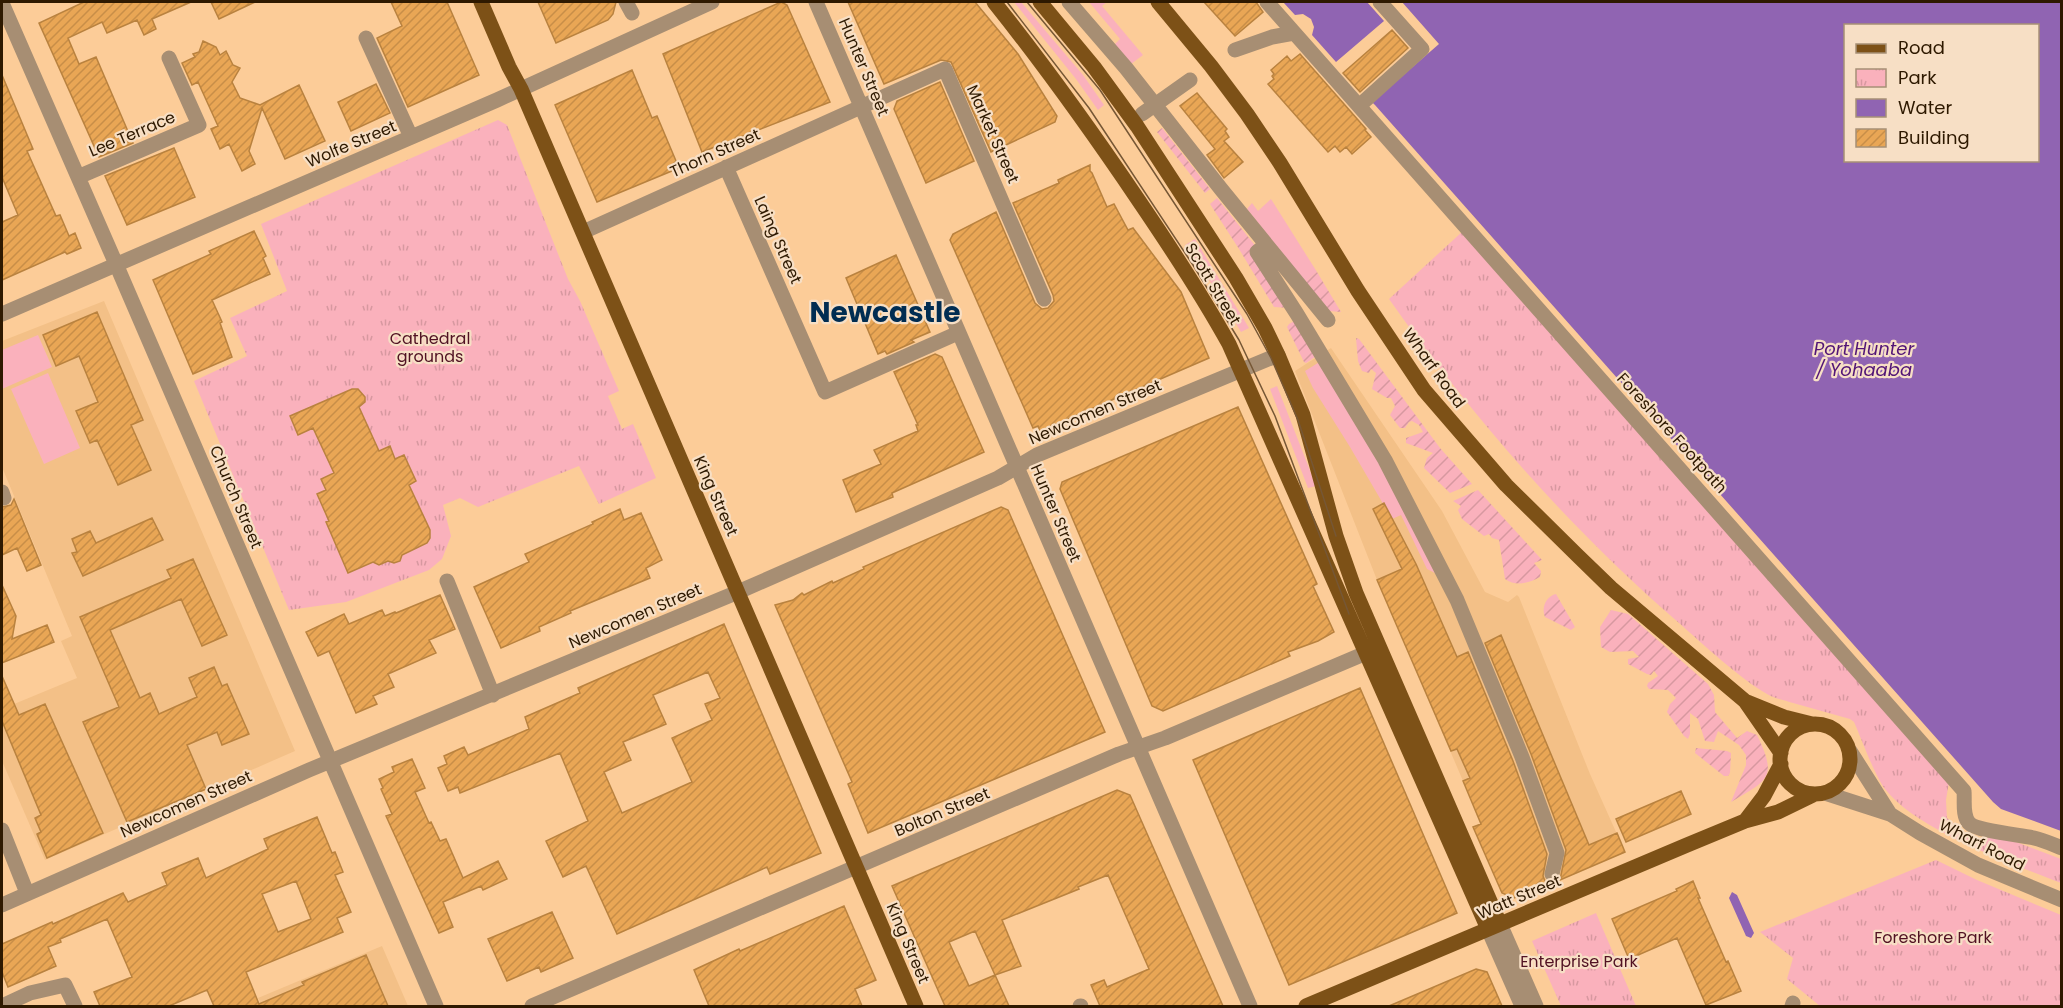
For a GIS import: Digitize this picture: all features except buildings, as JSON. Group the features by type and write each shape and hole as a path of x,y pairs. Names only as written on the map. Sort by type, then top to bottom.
{"main road":[{"name":"King Street","path":"481,2 583,232 916,1006"},
{"name":"Scott Street","path":"994,2 1026,40 1080,114 1210,310 1241,371 1366,653 1494,927"},
{"name":"Scott Street","path":"1040,2 1094,67 1132,119 1252,304 1278,354 1303,415 1336,536 1364,612 1494,927"},
{"name":"Wharf Road","path":"1158,2 1247,114 1280,163 1358,291 1424,390 1506,485 1611,588 1745,701 1778,715 1812,724"},
{"name":"Wharf Road","path":"1745,701 1781,759"},
{"path":"1812,724 1832,728 1846,742 1850,751 1850,765 1845,777 1837,787 1820,793 1803,792 1792,785 1785,776 1781,759 1787,739 1798,729 1812,724"},
{"name":"Watt Street","path":"1745,821 1764,796 1781,759"},
{"name":"Watt Street","path":"1306,1006 1745,821 1779,812 1820,793"}],"street":[{"name":"Wolfe Street","path":"2,314 521,89 711,2"},
{"name":"Hunter Street","path":"816,2 1250,1006"},
{"path":"1069,2 1155,104 1328,320"},
{"name":"Foreshore Footpath","path":"1267,2 1964,791 1964,814 1970,825 1980,829 2035,838 2061,848"},
{"path":"1359,106 1422,49 1380,2"},
{"name":"Church Street","path":"3,9 116,264 436,1006"},
{"path":"1235,50 1272,37 1294,33"},
{"path":"366,38 411,137"},
{"name":"Lee Terrace","path":"78,177 199,124 169,58"},
{"name":"Market Street","path":"861,106 945,69 1044,299"},
{"path":"1142,114 1190,80"},
{"name":"Thorn Street","path":"583,232 861,106"},
{"name":"Laing Street","path":"726,167 825,392 958,333"},
{"path":"1266,245 1257,252 1320,350 1385,460 1457,600 1522,757 1557,853 1552,874"},
{"name":"Newcomen Street","path":"2,904 331,761 738,592 1017,468 1037,455 1278,354"},
{"path":"447,581 493,695"},
{"name":"Bolton Street","path":"532,1006 1119,754 1138,749 1366,653"},
{"name":"Wharf Road","path":"1850,751 1890,814"},
{"name":"Wharf Road","path":"1820,793 1890,814 1978,866 2061,900"},
{"path":"2,831 27,893"},
{"path":"1494,927 1521,1006"},
{"path":"1494,927 1536,1006"},
{"path":"2,1006 30,993 65,985 75,1006"}],"shaded area":[{"path":"104,301 295,751 45,860 2,761 2,709 77,678 61,641 72,636 2,467 2,341"},
{"path":"1331,348 1442,511 1485,592 1508,602 1517,595 1519,597 1590,774 1625,852 1514,898 1502,893 1473,827 1481,823 1377,580 1295,371"},
{"path":"382,946 408,1006 262,1006 258,998"}],"green space":[{"path":"1014,2 1021,2 1083,75 1104,105 1098,110 1076,79"},
{"path":"1089,2 1107,2 1102,6 1143,55 1131,64 1114,45 1120,39"},
{"name":"Cathedral grounds","path":"498,120 507,125 568,279 580,301 619,391 608,396 622,429 633,424 656,478 599,504 579,466 478,507 460,498 443,505 451,536 442,559 429,570 346,602 289,610 194,381 247,356 230,318 287,291 261,224"},
{"path":"1162,128 1210,189 1205,193 1157,132"},
{"path":"1217,198 1257,248 1290,308 1274,307 1210,204"},
{"path":"1271,199 1317,272 1305,282 1247,209 1252,203 1258,211"},
{"path":"1463,231 1949,782 1946,800 1947,818 1976,842 1991,836 2008,839 2061,859 2061,883 1992,856 1942,832 1899,804 1881,783 1854,722 1773,697 1745,679 1638,587 1524,470 1454,386 1389,299"},
{"path":"1195,239 1249,328 1241,332 1185,245"},
{"path":"1317,272 1341,312 1329,311 1305,282"},
{"path":"1296,320 1318,355 1306,363 1287,327"},
{"path":"38,335 52,367 2,389 2,350"},
{"path":"1356,338 1440,448 1472,484 1450,493 1424,468 1427,458 1433,453 1406,443 1406,438 1423,432 1419,425 1412,421 1405,428 1400,428 1390,415 1395,406 1391,398 1372,389 1376,373 1371,369 1369,373 1362,371 1358,361"},
{"path":"1321,361 1365,433 1439,575 1427,569 1401,515 1392,519 1313,388 1305,371"},
{"path":"48,373 80,448 44,464 11,389"},
{"path":"1277,386 1316,486 1308,488 1270,389"},
{"path":"1478,490 1542,560 1534,563 1541,571 1540,577 1522,583 1514,583 1505,579 1499,540 1492,538 1489,534 1484,536 1462,519 1458,510 1461,506 1453,501"},
{"path":"1556,594 1575,627 1571,630 1545,617 1545,603"},
{"path":"1611,610 1628,614 1708,684 1714,695 1715,712 1737,738 1747,731 1757,735 1768,769 1766,776 1754,788 1731,802 1746,765 1746,755 1739,745 1718,731 1714,742 1705,741 1698,719 1690,713 1688,739 1667,712 1670,704 1676,698 1668,690 1649,689 1647,686 1658,676 1654,671 1651,675 1647,674 1628,664 1628,659 1639,657 1633,651 1610,652 1601,647 1600,627"},
{"path":"1696,748 1731,753 1728,776 1724,776 1695,753"},
{"name":"Foreshore Park","path":"1936,860 2061,915 2061,1006 1820,1006 1787,979 1793,958 1760,932"},
{"name":"Enterprise Park","path":"1596,913 1636,1006 1561,1006 1532,941"}],"water":[{"name":"Port Hunter / Yohaaba","path":"1280,2 2061,2 2061,831 2001,809 1993,802 1375,105 1343,74"},
{"path":"1732,892 1737,895 1754,933 1751,938 1746,936 1729,898"}],"pier":[{"path":"1277,2 1283,2 1295,15 1303,14 1311,19 1314,27 1312,35 1336,62 1384,21 1367,2 1402,2 1439,44 1370,104 1340,76"}],"tram line":[{"path":"1007,2 1089,108 1193,265 1239,340 1275,416 1349,614"},
{"path":"1027,2 1100,90 1247,314 1271,358 1298,420 1336,536"}],"district":[{"name":"Newcastle","path":"885,312"}]}
